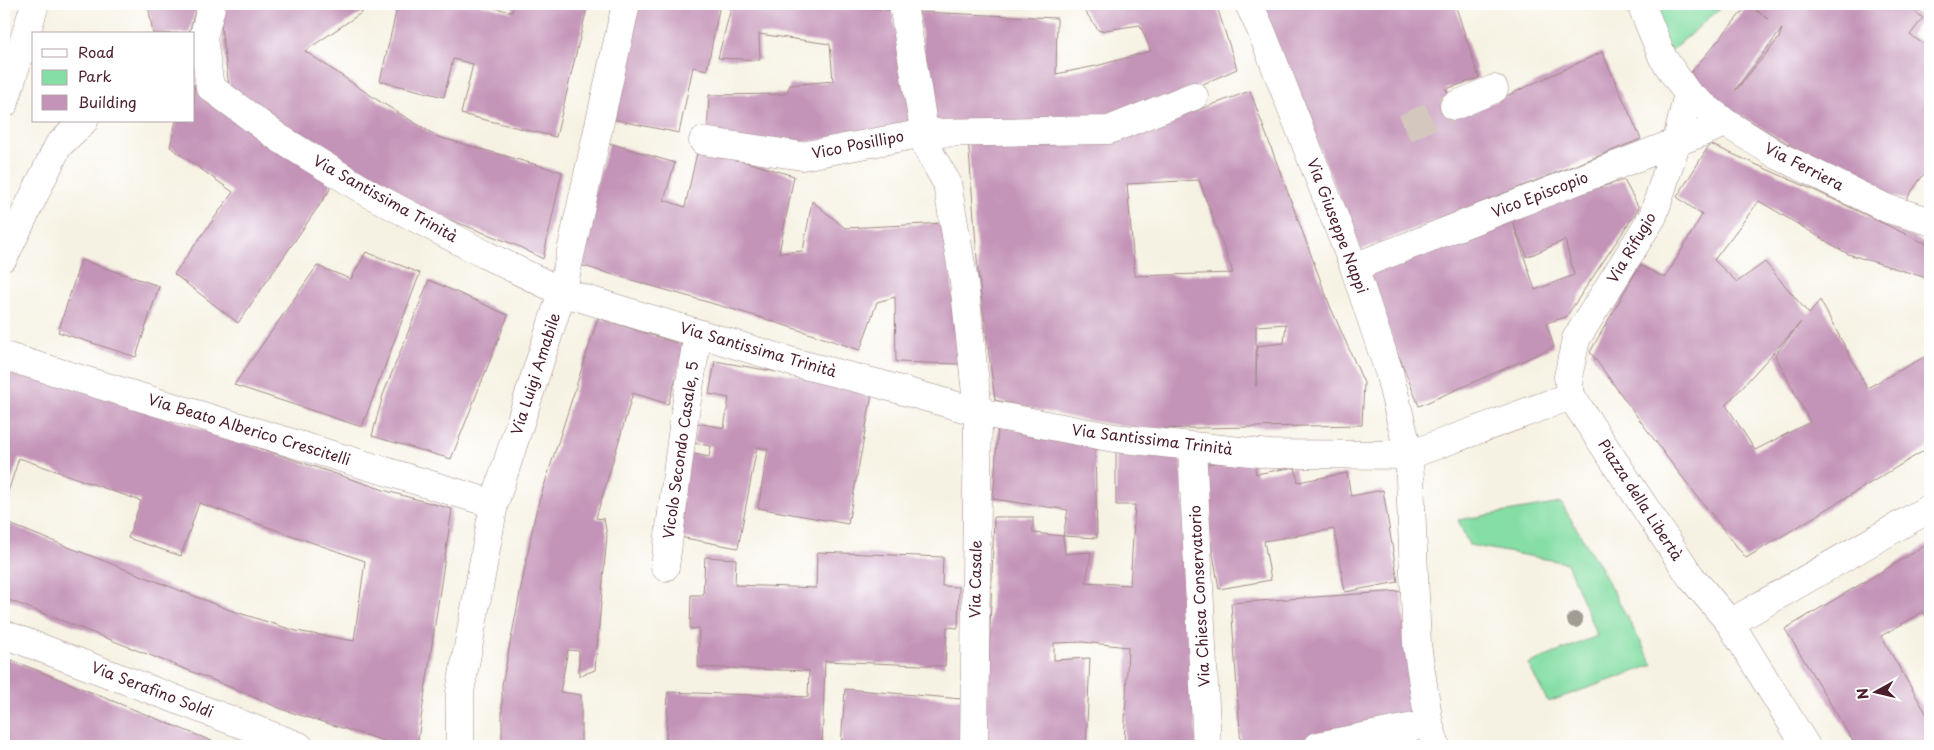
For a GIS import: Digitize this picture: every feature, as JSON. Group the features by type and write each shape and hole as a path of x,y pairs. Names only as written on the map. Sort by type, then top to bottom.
{"street":[{"path":"4,104 35,4"},
{"path":"199,40 212,4"},
{"name":"Via Luigi Amabile","path":"460,746 460,692 494,504 562,292 626,4"},
{"name":"Via Casale","path":"904,4 927,148 947,183 964,282 978,412 974,746"},
{"name":"Via Giuseppe Nappi","path":"1249,4 1261,30 1354,267 1389,372 1409,454 1416,645 1432,735"},
{"name":"Via Ferriera","path":"1641,4 1663,58 1688,94 1726,123 1780,156 1888,209 1930,221"},
{"name":"Via Santissima Trinità","path":"199,40 210,86 279,138 370,194 486,255 562,292 796,363 978,412 1114,438 1270,454 1409,454"},
{"path":"1454,106 1494,89"},
{"name":"Via Rifugio","path":"1571,396 1568,377 1576,339 1653,216 1676,144 1688,94"},
{"name":"Vico Posillipo","path":"703,140 802,156 924,133 1109,130 1194,96"},
{"path":"4,257 58,146 83,122"},
{"name":"Vico Episcopio","path":"1354,267 1676,144 1726,123"},
{"path":"1625,163 1661,191"},
{"name":"Vicolo Secondo Casale, 5","path":"665,566 684,419 698,333"},
{"name":"Via Beato Alberico Crescitelli","path":"4,356 494,504"},
{"path":"1409,454 1571,396"},
{"name":"Piazza della Libertà","path":"1571,396 1691,577 1730,623 1806,746"},
{"name":"Via Chiesa Conservatorio","path":"1192,446 1207,746"},
{"path":"1730,623 1930,508"},
{"path":"1901,526 1930,520"},
{"name":"Via Serafino Soldi","path":"4,634 299,746"},
{"path":"1318,746 1432,735"}],"green space":[{"path":"1641,4 1725,4 1663,58"},
{"path":"1561,503 1600,567 1653,665 1548,702 1528,664 1597,636 1567,563 1469,545 1458,520"}],"building":[{"path":"148,4 197,4 189,32 153,32"},
{"path":"225,4 362,4 364,11 305,51 379,101 438,137 562,172 543,259 518,246 399,200 277,126 229,86 221,27"},
{"path":"398,4 478,4 512,12 514,4 588,4 556,137 461,114 473,64 453,59 444,97 380,81"},
{"path":"629,4 720,4 707,70 693,67 679,133 606,118"},
{"path":"732,4 846,4 892,11 914,126 786,145 707,138 709,95 786,94 790,85 833,81 830,44 759,34 760,60 718,58"},
{"path":"1080,4 1216,4 1237,69 1107,124 932,127 919,12 1057,18 1056,74 1096,66 1151,51 1140,25 1099,31"},
{"path":"1261,4 1455,4 1479,78 1446,89 1454,106 1491,103 1602,52 1641,139 1361,250"},
{"path":"1760,4 1904,4 1923,18 1910,35 1930,48 1930,165 1906,200 1861,188 1724,105 1688,76 1748,5 1768,19 1755,9","holes":["1782,29 1779,38 1736,90 1735,90"]},
{"path":"195,85 332,181 329,191 238,323 174,274 233,192 170,147 176,122 195,122"},
{"path":"1250,91 1330,306 1364,383 1362,425 1140,429 1074,418 995,400 978,272 968,138 1118,139","holes":["1199,180 1233,273 1135,276 1127,184","1286,324 1284,343 1257,346 1256,386 1256,326"]},
{"path":"609,143 675,163 664,200 685,207 698,148 794,176 779,253 803,251 812,201 845,228 947,223 959,364 896,362 895,297 877,302 860,350 759,317 573,263"},
{"path":"1710,144 1930,244 1930,279 1848,254 1759,201 1714,260 1737,282 1765,262 1809,314 1820,300 1867,388 1930,354 1930,447 1746,558 1672,464 1590,352 1640,265 1665,278 1702,215 1677,197","holes":["1801,322 1775,355 1810,422 1755,450 1726,405"]},
{"path":"1624,180 1639,208 1566,317 1546,323 1554,347 1419,406 1366,274 1510,215","holes":["1513,223 1527,257 1565,240 1574,275 1535,290"]},
{"path":"366,252 420,273 362,427 234,385 317,266 351,279"},
{"path":"81,260 159,286 136,357 58,332"},
{"path":"429,280 508,315 451,459 372,436 383,395"},
{"path":"598,318 686,346 668,404 633,393 596,518 604,519 607,535 595,670 579,676 579,651 568,650 560,692 581,695 581,746 502,746 502,685 536,511"},
{"path":"715,361 873,389 848,524 758,508 768,449 757,447 738,548 674,536 689,453 709,457 711,446 693,443 697,423 724,428 729,398 709,394"},
{"path":"4,363 390,492 452,509 417,746 401,746 284,710 4,598 4,522 230,610 296,631 354,641 365,561 199,503 181,556 128,538 141,501 19,458 4,504"},
{"path":"998,426 1095,443 1097,538 1063,536 1068,510 993,499"},
{"path":"1116,445 1181,452 1197,746 1124,746 1128,647 1083,642 1054,643 1054,660 1090,658 1086,746 983,745 989,659 994,517 1033,517 1033,533 1063,536 1065,554 1091,552 1086,582 1130,585 1135,505 1116,505"},
{"path":"1253,456 1256,474 1295,467 1298,482 1347,473 1351,496 1383,490 1398,582 1345,592 1334,529 1264,541 1271,580 1219,589 1198,466"},
{"path":"1930,543 1930,624 1923,612 1881,636 1930,720 1930,746 1856,746 1785,629"},
{"path":"817,552 943,557 942,586 959,587 958,628 947,627 945,666 825,661 822,746 666,746 668,692 808,697 809,671 698,667 699,628 690,629 691,595 703,595 705,557 736,559 735,585 816,588"},
{"path":"1401,591 1417,718 1275,746 1241,746 1231,603"},
{"path":"4,657 224,746 4,746"},
{"path":"845,689 962,699 960,746 841,746"}],"tunnel":[{"path":"1405,128 1454,106"}]}
